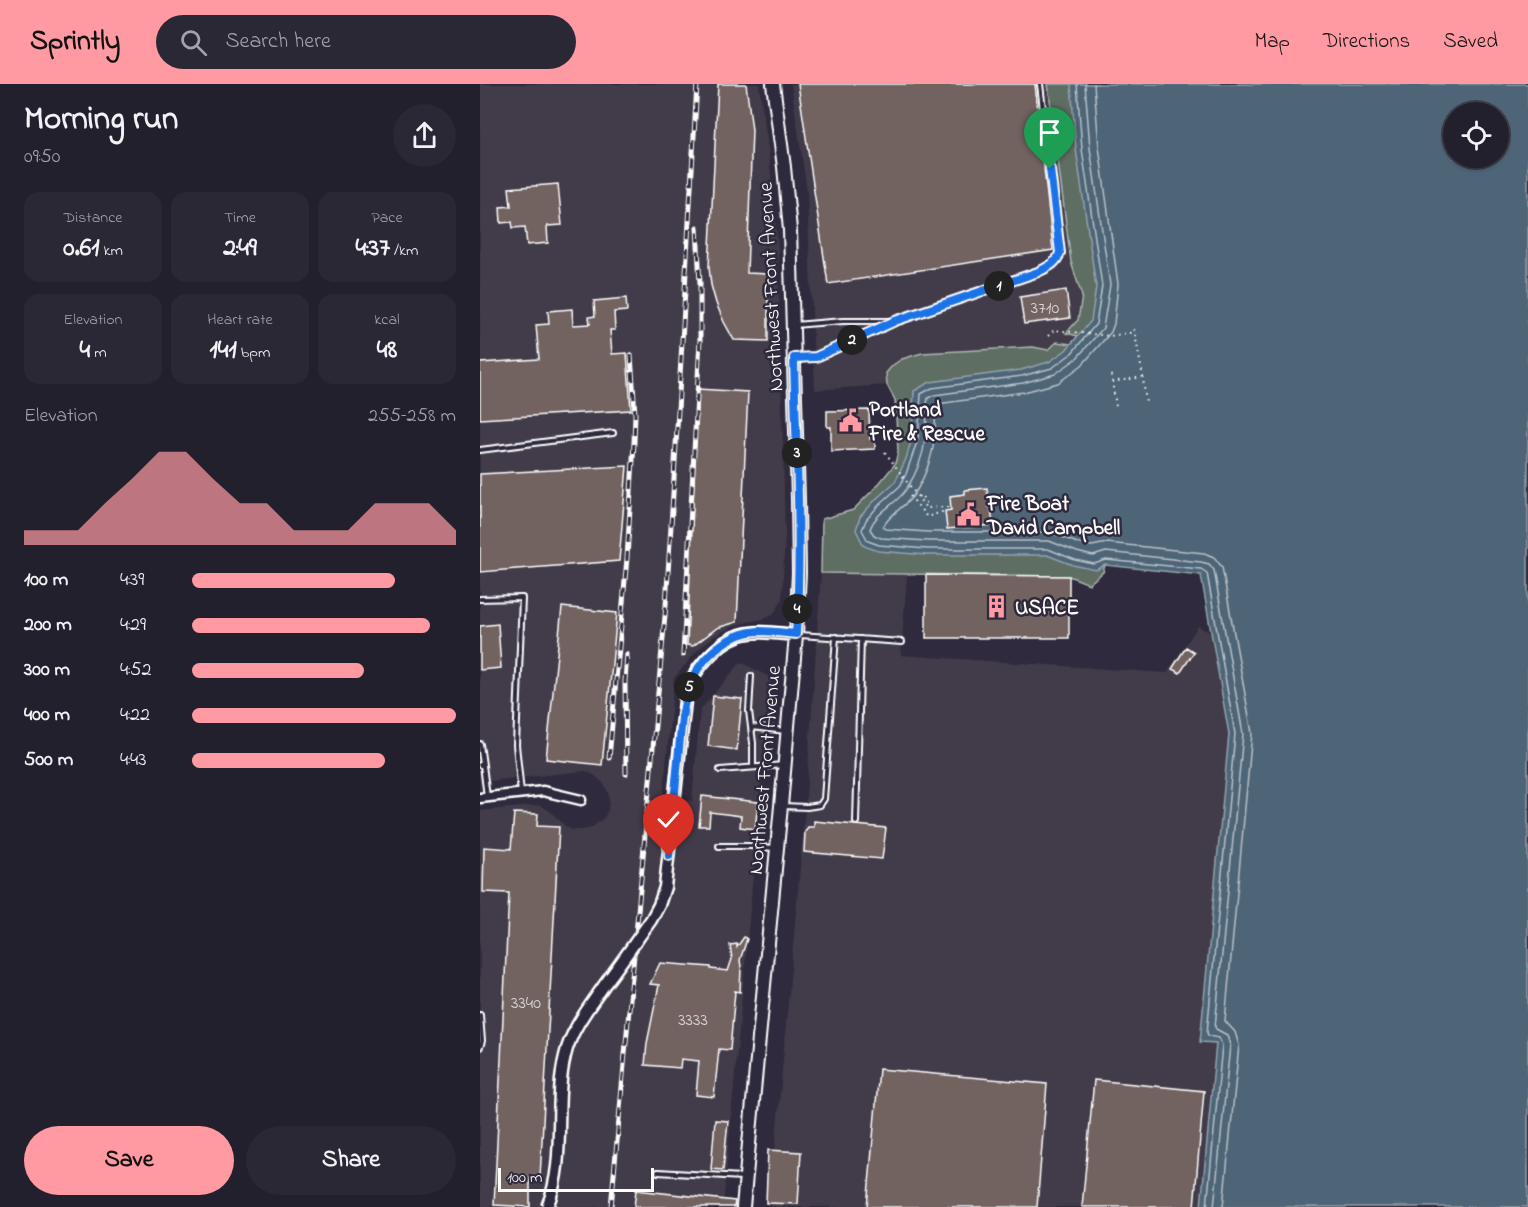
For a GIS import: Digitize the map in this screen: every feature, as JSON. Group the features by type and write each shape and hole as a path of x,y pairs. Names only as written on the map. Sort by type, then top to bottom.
{"main road":[{"name":"Northwest Front Avenue","path":"743,1207 781,806 799,573 788,204 772,84"}],"street":[{"path":"547,1207 552,1197 556,1178 561,1074 568,1043 582,1018 651,920 665,886 685,700 692,679 709,655 723,643 742,634 759,631 796,634"},
{"path":"484,797 543,791 581,800"}],"lane":[{"path":"794,358 816,357 895,321 1038,272 1051,266 1057,260 1060,253 1040,84"},
{"path":"793,325 843,321 895,321"},
{"path":"480,450 614,434"},
{"path":"480,599 522,598 516,745 521,793"},
{"path":"796,634 902,642"},
{"path":"781,806 820,805 824,799 836,637"},
{"path":"856,822 861,639"},
{"path":"751,676 749,711 753,767"},
{"path":"751,727 787,731"},
{"path":"480,744 484,797"},
{"path":"720,770 784,765"},
{"path":"719,846 777,848"},
{"path":"480,1015 482,1041 480,1047"},
{"path":"658,1172 746,1177"}],"path":[{"path":"1048,336 1054,330 1110,336 1134,331 1146,404"},
{"path":"1111,375 1116,406"},
{"path":"1112,382 1143,377"},
{"path":"885,452 928,508 950,507"},
{"path":"910,496 927,517 945,511"}],"shaded area":[{"path":"480,84 759,84 769,154 778,247 785,533 782,599 771,616 732,627 713,637 696,652 674,678 663,798 692,801 700,710 741,662 771,678 723,1207 480,1207 480,811 540,805 550,811 566,827 582,830 591,828 604,818 609,801 608,792 603,783 585,771 480,782"},
{"path":"791,84 1051,84 1071,262 1082,296 1078,320 1111,339 1110,348 1057,342 1048,350 1033,347 886,373 887,385 815,390 807,191"},
{"path":"1295,549 1236,1207 770,1207 806,798 821,573 907,575 901,655 1167,673 1198,626 1211,633 1201,575 1105,565"}],"green space":[{"path":"1048,84 1098,84 1126,289 986,539 1105,565 1103,572 1089,584 1069,576 821,573 822,519 853,510 895,464 898,451 895,400 887,385 886,373 893,365 902,359 922,353 1033,347 1048,350 1057,342 1071,344 1078,336 1066,333 1078,320 1082,296 1071,262"}],"water":[{"path":"1071,84 1528,84 1528,1207 1201,1207 1216,1043 1200,1042 1229,734 1201,575 1105,565 1096,570 1073,565 1047,555 927,555 878,551 864,546 856,530 860,517 895,482 906,459 912,438 914,391 930,382 1021,370 1049,362 1066,350 1091,321 1096,287 1076,149"}],"building":[{"path":"718,84 746,84 752,130 747,273 768,274 768,341 734,340 716,303 711,285 709,267"},
{"path":"798,84 1035,84 1053,250 828,284"},
{"path":"558,184 562,225 547,226 548,243 527,245 525,227 513,228 512,222 501,223 500,207 511,206 509,188"},
{"path":"1066,290 1070,318 1024,324 1020,297"},
{"path":"626,298 627,311 614,312 615,330 610,330 612,354 627,353 631,410 480,419 480,363 539,359 536,325 549,324 548,311 572,309 573,325 590,324 589,317 595,316 594,301"},
{"path":"698,389 748,392 737,622 717,628 693,646 687,645"},
{"path":"869,410 870,439 875,439 875,449 831,451 831,427 827,427 827,411"},
{"path":"627,466 619,561 480,572 480,474"},
{"path":"987,488 993,525 947,529 945,511 951,510 950,496 965,494 965,490"},
{"name":"USACE","path":"926,575 1069,576 1069,638 926,638"},
{"path":"562,607 617,613 602,765 546,759"},
{"path":"498,624 501,668 480,670 480,626"},
{"path":"1186,647 1194,652 1180,673 1172,669"},
{"path":"713,696 742,699 737,750 708,746"},
{"path":"702,796 758,802 755,829 740,827 741,816 710,812 709,826 699,826"},
{"path":"514,813 538,814 537,826 559,827 540,1178 530,1178 530,1207 494,1205 509,893 483,892 484,847 511,849"},
{"path":"814,821 886,828 882,859 804,852 805,832 808,827 814,827"},
{"path":"744,937 747,939 740,960 740,992 735,991 730,1050 719,1049 714,1097 696,1095 699,1061 681,1059 680,1068 645,1065 647,1043 659,985 650,984 660,963 711,967 711,969 728,971 732,959 730,945 737,944 737,947"},
{"path":"879,1069 1047,1084 1037,1207 867,1207"},
{"path":"1094,1080 1204,1091 1194,1207 1082,1207"},
{"path":"715,1120 728,1121 723,1170 711,1169"},
{"path":"768,1150 801,1152 798,1204 766,1203"},
{"path":"636,1190 735,1201 734,1207 634,1207"}],"railway":[{"path":"611,1207 666,605 697,84"},
{"path":"683,655 700,340 697,227"},
{"path":"609,758 627,558 634,443 635,414 631,355"},
{"path":"626,774 627,654"}],"place":[{"name":"Portland Fire & Rescue","path":"851,421"},
{"name":"Fire Boat David Campbell","path":"969,515"},
{"name":"USACE","path":"997,607"}],"route":[{"path":"669,856 682,717 692,679 709,655 733,637 759,631 796,634 799,573 794,358 816,357 895,321 1051,266 1060,253 1050,169"}]}
